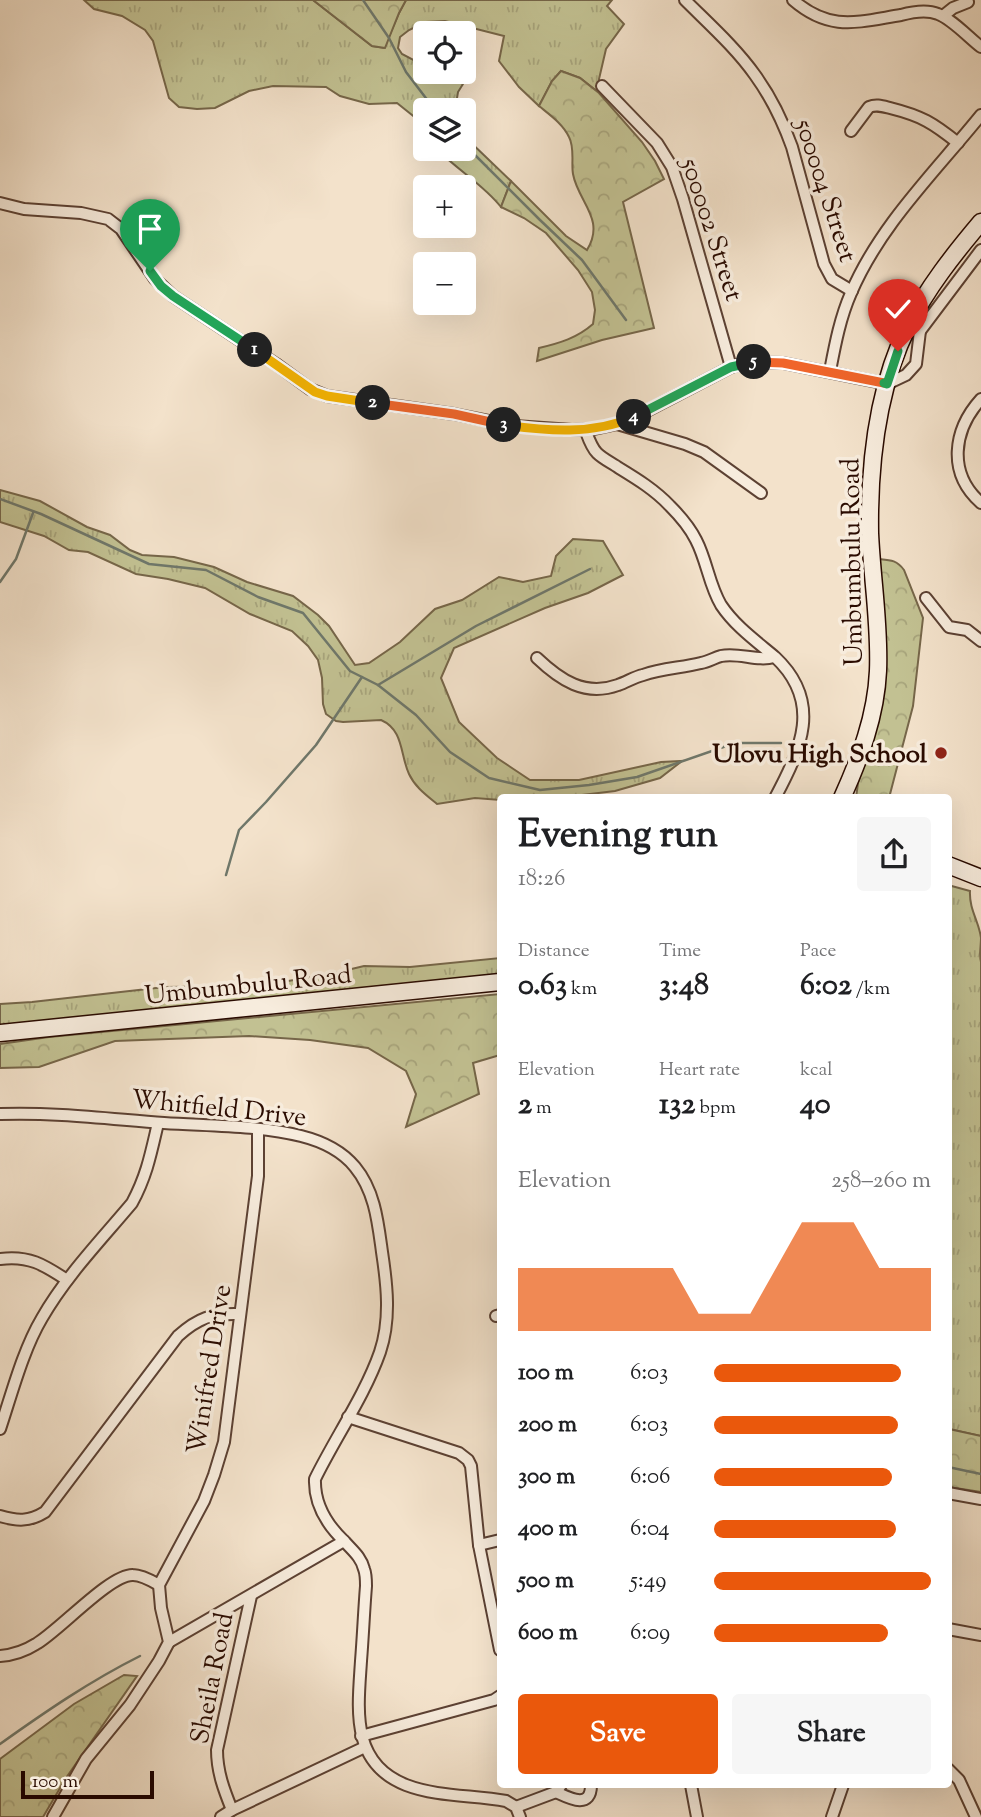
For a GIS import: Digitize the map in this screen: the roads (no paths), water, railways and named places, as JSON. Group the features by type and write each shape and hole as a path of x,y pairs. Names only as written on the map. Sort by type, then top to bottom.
{"main road":[{"name":"Umbumbulu Road","path":"844,794 859,760 871,718 878,671 870,534 879,414 898,351 914,328 936,280 981,222"},
{"path":"952,867 981,878"},
{"name":"Umbumbulu Road","path":"0,1033 497,982"}],"street":[{"name":"500004 Street","path":"685,0 744,61 769,97 792,147 824,264 832,279 852,291"},
{"path":"793,0 821,19 843,23 923,12 938,13 981,47"},
{"path":"943,16 968,2"},
{"name":"500002 Street","path":"602,86 657,143 672,167 731,367"},
{"path":"851,131 869,107 878,105 920,116 958,143"},
{"path":"830,371 840,324 852,291 886,229 981,115"},
{"path":"0,203 24,209 81,213 108,219 121,229 155,279 167,291 315,392 338,398 454,414 497,424 545,429 585,429 617,424 639,415 731,367 748,362 783,363 887,384"},
{"path":"914,328 981,250"},
{"path":"981,400 965,420 958,452 964,482 981,503"},
{"path":"617,424 685,443 704,452 761,493"},
{"path":"585,429 596,452 648,486 684,522 697,541 719,602 793,679 804,715 799,749 777,794"},
{"path":"926,598 949,627 967,630 981,641"},
{"path":"537,658 555,675 569,683 580,688 594,689 619,685 650,673 703,663 727,655 764,659 774,657"},
{"name":"Whitfield Drive","path":"0,1114 57,1115 258,1130 302,1136 337,1151 355,1166 366,1182 375,1207 384,1269 386,1325 380,1351 314,1479 314,1493 320,1510 357,1555 365,1572 358,1708 363,1741"},
{"path":"0,1429 41,1320 67,1280 132,1203 149,1166 158,1123"},
{"name":"Winifred Drive","path":"159,1584 204,1501 224,1442 258,1176 258,1130"},
{"path":"0,1259 19,1258 34,1261 67,1280"},
{"path":"0,1516 21,1521 34,1519 45,1512 178,1336 202,1318 240,1314"},
{"path":"348,1417 459,1452 468,1460 473,1474 479,1545 497,1635"},
{"path":"952,1494 981,1499"},
{"path":"53,1817 86,1759 130,1705 169,1642 344,1541"},
{"path":"479,1545 497,1541"},
{"path":"0,1656 15,1654 35,1645 106,1587 124,1577 134,1575 159,1584 161,1608 169,1642"},
{"name":"Sheila Road","path":"232,1810 221,1780 217,1750 251,1596"},
{"path":"952,1630 981,1635"},
{"path":"220,1817 363,1741 497,1698"},
{"path":"363,1741 373,1762 381,1771 407,1786 506,1801 518,1812 558,1788 579,1801 590,1795 591,1788"},
{"path":"952,1773 976,1817"},
{"path":"692,1788 697,1817"},
{"path":"832,1817 842,1788"}],"waterway":[{"path":"363,0 389,38 406,72 426,98"},
{"path":"476,156 582,260 626,320"},
{"path":"0,499 41,514 149,564 206,570 258,597 303,613 350,671 378,685 416,715 450,752 489,778 540,790 589,785 637,777 735,743 781,743"},
{"path":"0,582 16,559 33,513"},
{"path":"378,685 476,626 590,569"},
{"path":"226,875 239,830 316,745 362,677"},
{"path":"952,1468 981,1474"},
{"path":"0,1744 86,1686 140,1656"}],"place":[{"name":"Ulovu High School","path":"941,753"}]}
